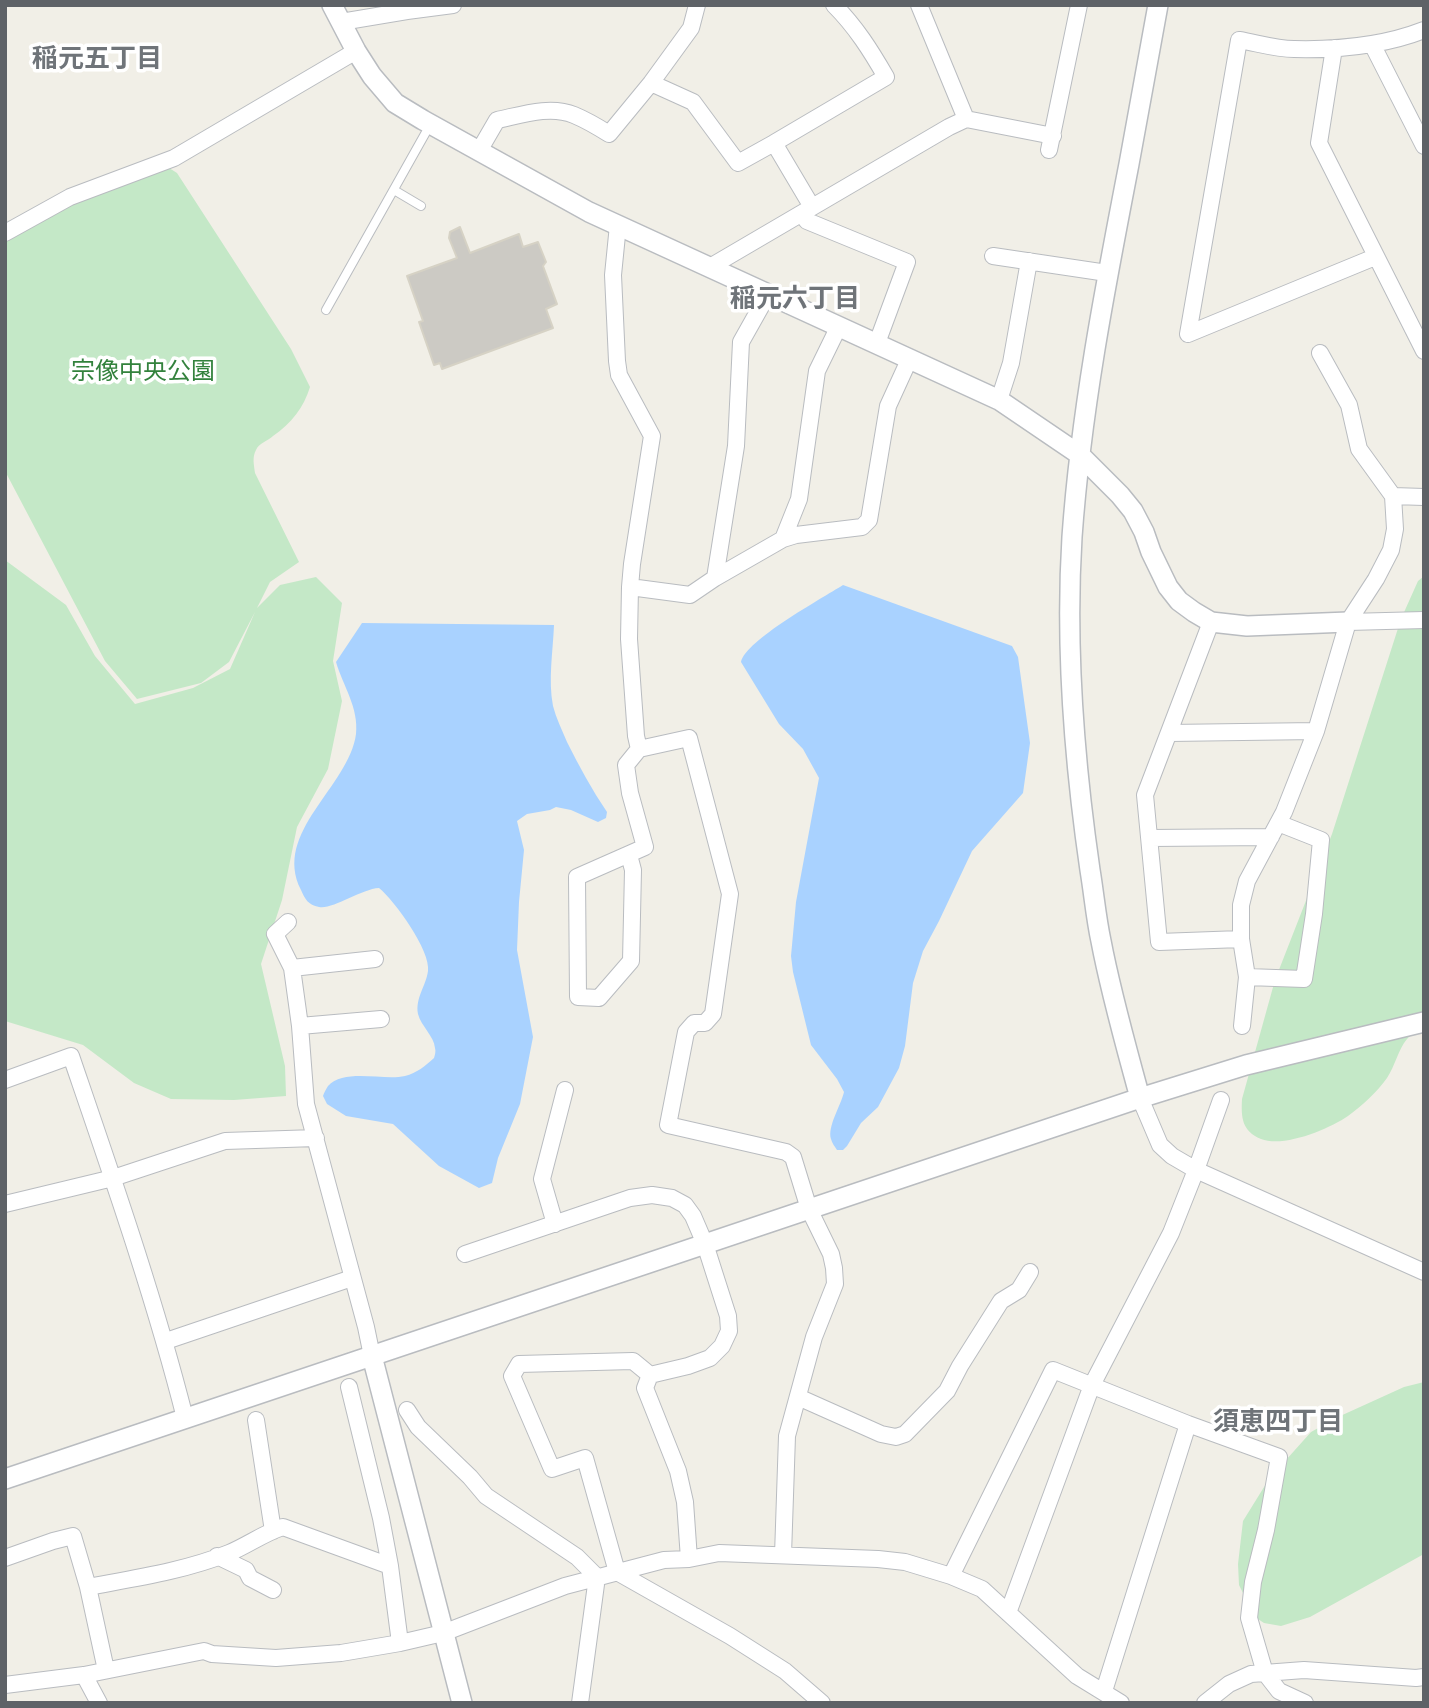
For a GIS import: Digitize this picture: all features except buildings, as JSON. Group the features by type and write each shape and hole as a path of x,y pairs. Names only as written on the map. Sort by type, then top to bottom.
{"street":[{"path":"453,5 337,14 372,76 395,103 430,125 589,212 999,400 1080,455 1133,510 1158,569 1173,594 1211,622 1248,626 1424,620"},
{"path":"479,151 497,120 538,111 573,114 609,134 691,28 697,5"},
{"path":"651,83 693,102 738,163 886,77 851,22 834,5"},
{"path":"919,5 966,119"},
{"path":"710,267 966,119 1051,143 1079,5"},
{"path":"1158,5 1107,273 1085,412 1072,536 1070,605 1075,750 1101,942 1140,1098 1160,1144 1172,1156 1196,1170 1424,1272"},
{"path":"1375,257 1188,334 1239,40 1291,49 1335,48 1372,44 1424,30"},
{"path":"1372,44 1424,146"},
{"path":"1335,48 1319,144 1424,351"},
{"path":"5,233 70,197 174,158 356,51"},
{"path":"774,143 807,211 807,221 907,262 877,343"},
{"path":"618,225 613,275 619,375 652,436 630,587 629,639 639,749"},
{"path":"993,256 1107,273"},
{"path":"999,400 1012,363 1029,261"},
{"path":"715,578 736,446 741,341 768,294"},
{"path":"783,539 799,499 817,371 839,326"},
{"path":"1242,1026 1247,977 1241,939 1241,905 1247,881 1284,812 1316,731 1348,622 1391,550 1395,530 1393,496 1359,449 1349,405 1320,353"},
{"path":"630,587 690,595 783,539 862,527 869,520 888,406 909,359"},
{"path":"1393,496 1424,497"},
{"path":"1211,622 1145,795 1158,942 1241,939"},
{"path":"1169,733 1316,731"},
{"path":"629,855 633,870 631,961 599,998 578,996 577,877 645,847 630,793 626,765 639,749 689,738 730,894 713,1014 705,1023 694,1023 686,1032 668,1125 786,1152 793,1157 809,1209 831,1254 834,1268 835,1284 814,1338 787,1437 783,1555"},
{"path":"1150,838 1274,830 1321,840 1304,979 1247,977"},
{"path":"288,922 275,934 292,968 306,1104 462,1703"},
{"path":"292,968 375,959"},
{"path":"300,1026 381,1019"},
{"path":"5,1479 1140,1098 1246,1065 1424,1022"},
{"path":"5,1080 71,1056 166,1342 185,1418"},
{"path":"555,1224 541,1179 565,1090"},
{"path":"1008,1613 1092,1385 1171,1233 1221,1100"},
{"path":"5,1204 113,1178 225,1141 316,1138"},
{"path":"465,1254 630,1198 652,1195 672,1198 685,1205 705,1244 728,1316 729,1331 722,1346 710,1357 688,1366 650,1375"},
{"path":"798,1397 881,1434 895,1437 905,1434 947,1391 1001,1301 1018,1290 1030,1272"},
{"path":"166,1342 352,1278"},
{"path":"650,1375 633,1361 519,1364 512,1376 552,1469 585,1458 617,1572 730,1636 785,1671 822,1703"},
{"path":"951,1576 1053,1370 1279,1457 1248,1618 1265,1673 1279,1691 1305,1703"},
{"path":"650,1375 645,1388 678,1471 685,1502 690,1559"},
{"path":"349,1388 382,1518 400,1643"},
{"path":"407,1410 418,1427 486,1496 578,1557 597,1577"},
{"path":"256,1420 273,1531"},
{"path":"1104,1691 1188,1424"},
{"path":"89,1587 181,1570 228,1553 283,1528 390,1566"},
{"path":"5,1558 73,1536 89,1587 106,1670"},
{"path":"5,1685 84,1675 204,1651 212,1654 276,1658 341,1653 400,1643 443,1633 565,1586 664,1560 690,1559 719,1553 877,1559 905,1562 951,1576 982,1589 1077,1676 1121,1703"},
{"path":"217,1556 246,1570 250,1578 273,1590"},
{"path":"580,1703 597,1577"},
{"path":"1205,1703 1229,1684 1251,1674 1304,1670 1424,1677"},
{"path":"84,1675 99,1703"}],"lane":[{"path":"326,310 430,125"},
{"path":"394,190 421,206"}],"green space":[{"name":"宗像中央公園","path":"166,166 177,173 291,349 310,387 296,414 280,431 259,446 254,455 255,473 299,562 270,582 257,608 280,585 316,577 342,603 333,661 342,701 328,769 297,827 282,900 261,964 285,1066 286,1096 234,1100 171,1099 134,1083 83,1045 5,1021 5,560 66,605 95,656 135,704 193,688 230,669 255,612 229,662 201,683 137,699 105,661 5,471 5,241 72,203"},
{"path":"1424,576 1424,1025 1404,1043 1383,1083 1348,1116 1330,1126 1294,1139 1261,1139 1246,1128 1242,1099 1275,980 1332,834 1401,619 1418,581"},
{"path":"1424,1382 1424,1554 1310,1617 1281,1626 1264,1623 1255,1617 1239,1585 1238,1564 1243,1521 1269,1479 1311,1432 1404,1387"}],"water":[{"path":"843,585 1012,646 1018,657 1030,743 1023,793 972,851 923,951 913,983 905,1046 899,1068 878,1107 861,1123 847,1146 843,1150 837,1150 830,1134 844,1092 811,1045 791,956 796,902 819,778 803,749 779,724 741,662 746,653 770,632"},
{"path":"362,623 554,625 551,676 554,710 576,760 607,812 606,818 598,822 571,810 556,807 527,814 517,821 524,850 517,950 533,1037 520,1104 498,1158 492,1183 479,1188 439,1166 393,1124 346,1116 327,1104 323,1096 328,1086 344,1078 409,1075 431,1061 435,1052 432,1039 418,1014 418,1003 428,971 424,951 394,904 379,888 325,907 315,906 304,896 295,869 296,849 304,829 340,773 356,734 353,706 336,662"}],"district":[{"name":"稲元五丁目","path":"97,60"},
{"name":"稲元六丁目","path":"795,300"},
{"name":"須恵四丁目","path":"1278,1423"}]}
